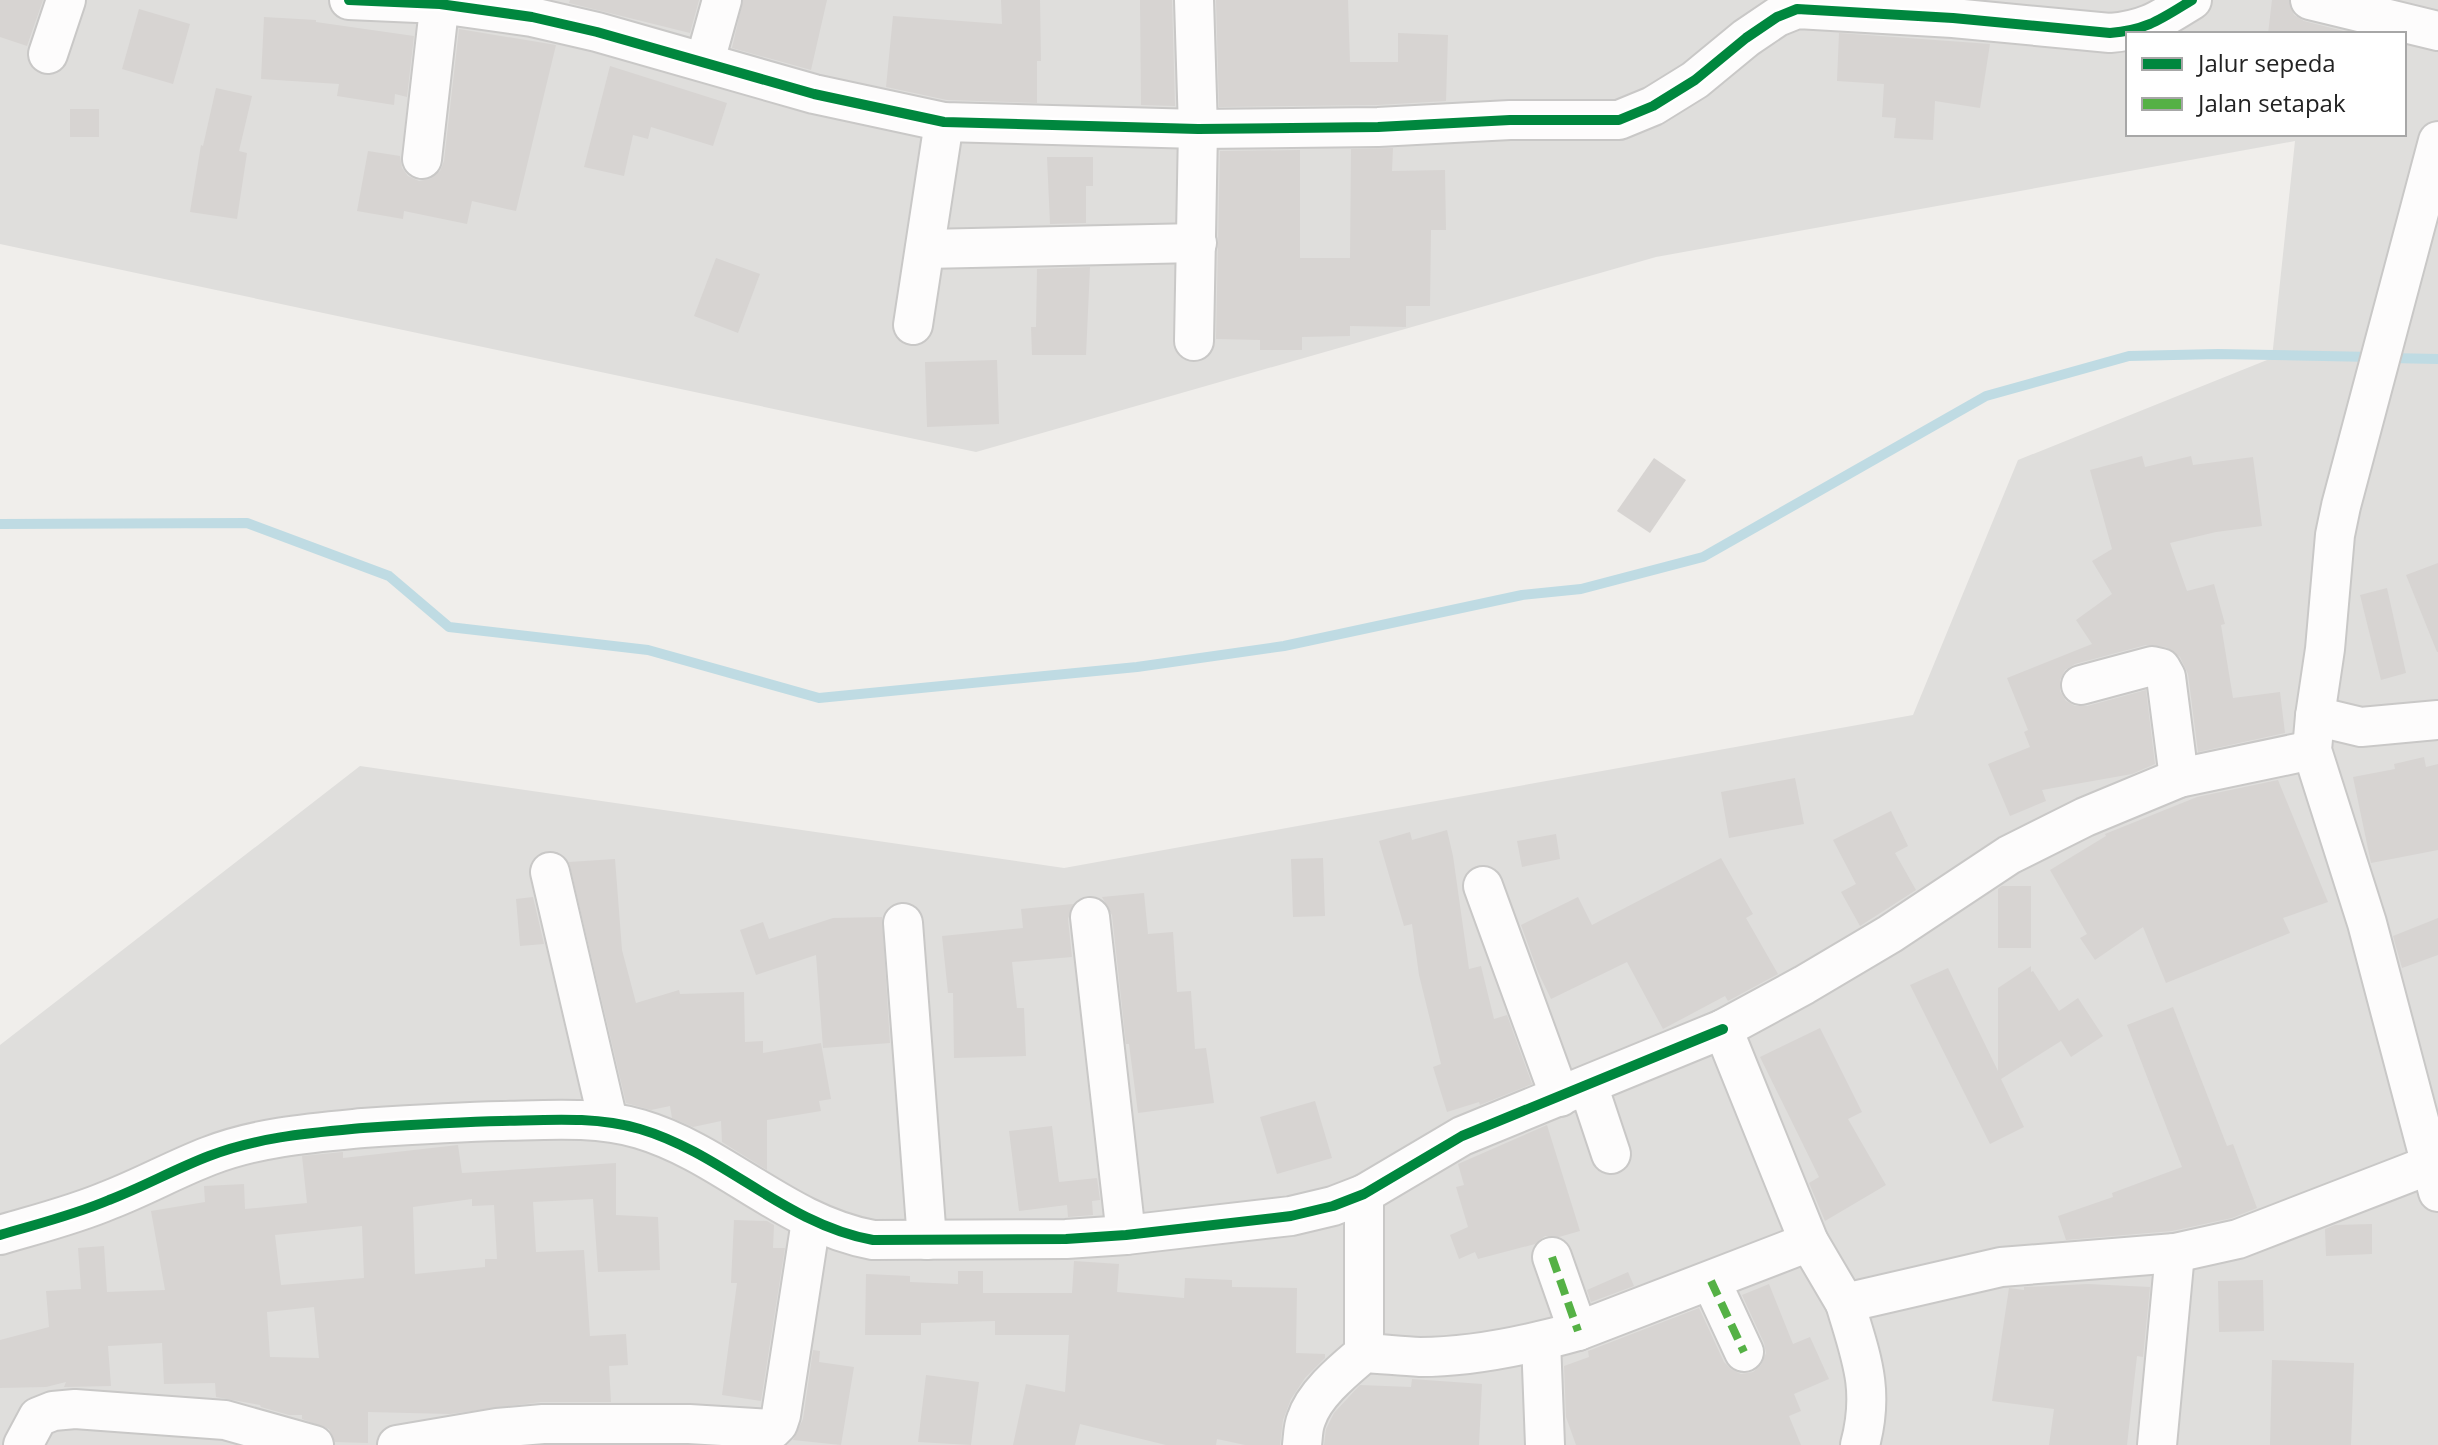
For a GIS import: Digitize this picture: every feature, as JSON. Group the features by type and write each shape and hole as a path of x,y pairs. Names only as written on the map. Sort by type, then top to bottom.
{"street":[{"path":"48,54 66,0"},
{"path":"349,0 440,2 545,20 705,61 814,94 944,122 1198,129 1619,120 1653,106 1695,80 1746,38 1786,12 1797,9 1953,18 2110,33 2135,31 2157,22 2192,0"},
{"path":"705,61 722,0"},
{"path":"1194,0 1198,129 1194,341"},
{"path":"2310,0 2438,31"},
{"path":"422,159 440,2"},
{"path":"913,325 944,122"},
{"path":"1845,1303 2001,1267 2175,1253 2238,1239 2435,1178 2314,733 2335,535 2341,506 2434,154"},
{"path":"925,249 1197,243"},
{"path":"2081,685 2152,666 2161,668 2166,677 2179,778"},
{"path":"0,1235 109,1201 209,1156 253,1143 298,1134 446,1122 570,1119 608,1121 641,1129 688,1148 811,1221 873,1240 1066,1239 1291,1216 1333,1206 1364,1194 1462,1136 1723,1029 1890,934 2009,855 2085,817 2179,778 2314,733 2438,720"},
{"path":"550,872 608,1121"},
{"path":"1483,886 1574,1091 1611,1154"},
{"path":"1090,917 1126,1235"},
{"path":"903,923 927,1240"},
{"path":"1723,1029 1809,1242 1845,1303 1866,1376 1868,1403 1860,1445"},
{"path":"1364,1194 1364,1353"},
{"path":"397,1445 497,1428 543,1424 689,1424 773,1429 781,1415 811,1221"},
{"path":"1302,1445 1306,1418 1320,1396 1364,1353 1421,1357 1541,1341 1578,1331 1809,1242"},
{"path":"2157,1445 2175,1253"},
{"path":"1552,1257 1578,1331"},
{"path":"1711,1281 1744,1352"},
{"path":"1541,1341 1545,1445"},
{"path":"23,1445 38,1417 53,1411 75,1409 225,1420 314,1445"}],"shaded area":[{"path":"0,0 2438,0 2438,1445 0,1445 0,1045 360,766 1064,868 1913,715 2018,460 2272,358 2295,141 1656,257 976,452 0,244"}],"building":[{"path":"0,0 43,0 27,46 0,37"},
{"path":"570,0 699,0 690,33 569,3"},
{"path":"743,0 827,0 811,70 732,48"},
{"path":"1001,0 1040,0 1041,61 1037,61 1037,103 947,100 886,87 893,16 1002,24"},
{"path":"1140,0 1172,0 1175,106 1141,105"},
{"path":"1216,0 1348,0 1350,62 1398,62 1398,33 1448,35 1446,101 1219,107"},
{"path":"2272,0 2289,0 2294,15 2304,21 2347,32 2268,32"},
{"path":"139,9 190,24 173,84 122,69"},
{"path":"264,17 316,20 414,36 407,97 395,94 394,105 337,96 339,84 261,79"},
{"path":"459,29 556,45 516,211 472,201 467,224 404,211 403,219 357,211 368,151 400,156 402,168 408,176 419,181 430,179 440,171 444,161"},
{"path":"1839,33 1990,44 1980,108 1935,101 1933,140 1894,138 1896,118 1882,117 1884,84 1837,81"},
{"path":"610,66 727,103 713,146 651,127 648,139 633,135 624,176 584,167"},
{"path":"216,88 252,96 239,151 247,153 237,219 190,212 201,145"},
{"path":"70,109 99,109 99,137 70,137"},
{"path":"1393,148 1392,171 1445,170 1446,230 1431,230 1430,306 1406,306 1406,327 1350,326 1350,336 1302,337 1302,350 1260,350 1260,340 1216,339 1220,151 1300,150 1300,258 1350,258 1351,149"},
{"path":"1047,157 1093,157 1093,186 1086,186 1086,223 1050,224"},
{"path":"716,258 760,274 738,333 694,316"},
{"path":"1090,267 1086,355 1032,355 1031,327 1036,327 1037,269"},
{"path":"997,360 999,424 927,427 925,362"},
{"path":"2142,456 2145,467 2191,456 2193,465 2253,457 2262,526 2216,532 2170,543 2187,591 2214,584 2225,624 2221,625 2233,698 2280,692 2285,733 2198,752 2188,674 2180,657 2166,647 2146,645 2075,664 2065,670 2060,680 2060,691 2066,701 2075,706 2087,706 2146,690 2155,764 2132,774 2042,790 2046,801 2010,816 1988,764 2030,747 2024,732 2028,730 2007,678 2092,644 2076,620 2112,594 2092,561 2112,549 2090,470"},
{"path":"1654,458 1686,480 1650,533 1617,511"},
{"path":"2438,563 2438,652 2437,652 2406,575"},
{"path":"2387,588 2406,673 2381,680 2360,595"},
{"path":"2424,757 2426,767 2438,764 2438,850 2371,863 2353,777 2395,769 2394,764"},
{"path":"1795,778 1804,824 1729,838 1721,792"},
{"path":"2278,780 2328,902 2283,918 2290,933 2166,983 2143,927 2095,960 2080,938 2087,934 2050,870 2105,834 2197,797"},
{"path":"1891,811 1908,846 1895,853 1916,890 1860,926 1841,892 1856,884 1833,840"},
{"path":"1447,830 1469,969 1481,966 1494,1019 1507,1015 1532,1084 1480,1105 1479,1102 1447,1112 1433,1067 1441,1064 1419,975 1412,924 1404,926 1379,841 1410,832 1412,840"},
{"path":"1556,834 1560,859 1522,867 1517,841"},
{"path":"1323,858 1325,916 1293,917 1291,859"},
{"path":"1721,858 1753,914 1746,918 1778,974 1728,1001 1725,996 1663,1029 1627,962 1551,999 1521,925 1578,897 1592,925"},
{"path":"615,859 622,950 636,1003 679,990 680,994 744,992 745,1042 763,1041 763,1053 821,1043 831,1099 819,1101 821,1111 767,1120 767,1170 722,1142 721,1121 693,1127 672,1118 670,1106 651,1110 626,1103 569,862"},
{"path":"2002,886 2031,886 2031,948 1998,948 1998,889"},
{"path":"1144,893 1148,934 1173,932 1177,992 1191,991 1195,1049 1206,1048 1214,1103 1138,1113 1129,1044 1126,1044 1112,915 1102,897"},
{"path":"533,897 544,944 520,946 516,899"},
{"path":"1073,904 1068,919 1072,957 1012,962 1017,1008 1024,1008 1026,1056 954,1058 953,993 948,993 942,936 1023,928 1021,909"},
{"path":"882,917 890,1043 823,1048 816,955 756,975 740,930 763,922 769,939 833,918"},
{"path":"2438,918 2438,955 2402,968 2393,936"},
{"path":"2031,966 2031,972 2059,1011 2078,998 2103,1036 2071,1057 2061,1041 2001,1079 2024,1127 1990,1144 1910,985 1948,968 1998,1071 1998,988"},
{"path":"2173,1007 2227,1146 2233,1144 2257,1208 2232,1218 2172,1231 2066,1240 2058,1216 2113,1197 2112,1193 2182,1167 2127,1025"},
{"path":"1820,1028 1862,1112 1848,1119 1886,1185 1825,1221 1809,1183 1819,1177 1760,1057"},
{"path":"1315,1101 1332,1158 1277,1174 1260,1117"},
{"path":"1547,1125 1580,1231 1559,1237 1545,1236 1535,1244 1478,1259 1475,1252 1459,1259 1450,1235 1468,1227 1456,1187 1464,1185 1458,1164"},
{"path":"1052,1126 1059,1182 1097,1178 1100,1200 1092,1201 1093,1215 1068,1217 1067,1205 1019,1211 1009,1131"},
{"path":"458,1145 462,1173 616,1163 616,1215 658,1217 660,1270 598,1272 593,1199 533,1202 536,1252 584,1250 590,1336 626,1334 628,1365 609,1366 611,1402 541,1402 450,1414 368,1412 368,1443 335,1442 329,1429 302,1419 302,1415 289,1415 260,1405 216,1397 215,1383 164,1384 162,1343 108,1346 111,1386 64,1387 66,1382 46,1387 0,1388 0,1340 49,1327 46,1291 81,1289 78,1248 104,1246 107,1292 165,1290 151,1211 205,1202 204,1186 244,1184 245,1209 307,1203 302,1156 343,1152 343,1158","holes":["472,1199 472,1206 494,1205 497,1259 485,1259 485,1267 415,1274 413,1207","362,1226 364,1278 281,1285 275,1235","314,1307 319,1358 270,1357 267,1312"]},
{"path":"734,1220 767,1221 774,1225 773,1248 785,1248 761,1401 722,1395 737,1283 731,1283"},
{"path":"2372,1224 2372,1254 2326,1256 2325,1229 2335,1225"},
{"path":"1074,1261 1119,1264 1117,1292 1184,1298 1185,1278 1232,1280 1232,1287 1297,1288 1296,1353 1325,1354 1325,1358 1305,1378 1291,1399 1283,1420 1280,1445 1245,1445 1217,1439 1216,1445 1166,1445 1080,1424 1075,1445 1013,1445 1026,1384 1065,1392 1069,1335 995,1335 995,1321 921,1323 921,1335 865,1335 866,1274 910,1276 910,1282 958,1284 958,1271 983,1271 983,1293 1072,1293"},
{"path":"1628,1272 1634,1286 1591,1302 1587,1290"},
{"path":"2263,1280 2264,1331 2219,1332 2218,1281"},
{"path":"1769,1284 1793,1344 1810,1337 1829,1379 1794,1394 1801,1411 1789,1416 1801,1445 1576,1445 1566,1417 1564,1366 1589,1357 1588,1351 1699,1308 1724,1362 1741,1374 1753,1372 1761,1365 1766,1353 1742,1295"},
{"path":"2088,1284 2150,1287 2143,1357 2137,1356 2127,1445 2049,1445 2054,1409 1992,1401 2009,1288 2024,1290 2024,1287"},
{"path":"813,1350 820,1351 819,1362 854,1367 841,1445 793,1440 803,1419"},
{"path":"2272,1360 2354,1363 2351,1445 2270,1445"},
{"path":"926,1375 979,1382 971,1445 918,1442"},
{"path":"1412,1379 1482,1384 1479,1445 1324,1445 1326,1429 1334,1413 1360,1385 1411,1387"}],"waterway":[{"path":"0,524 247,523 389,576 449,627 648,650 819,698 1137,667 1284,646 1522,595 1581,589 1703,557 1986,396 2129,356 2373,357"},
{"path":"2389,358 2438,359"}],"marked path":[{"path":"1552,1257 1578,1331"},
{"path":"1711,1281 1744,1352"}],"cycle path":[{"path":"349,0 440,4 532,17 597,32 814,94 944,122 1198,129 1619,120 1653,106 1695,80 1746,38 1777,17 1797,9 1953,18 2110,33 2144,26 2192,0"},
{"path":"0,1235 82,1210 209,1156 265,1140 363,1128 554,1120 589,1120 623,1125 671,1140 811,1219 841,1232 873,1240 1066,1239 1291,1216 1333,1206 1364,1194 1462,1136 1723,1029"}]}
